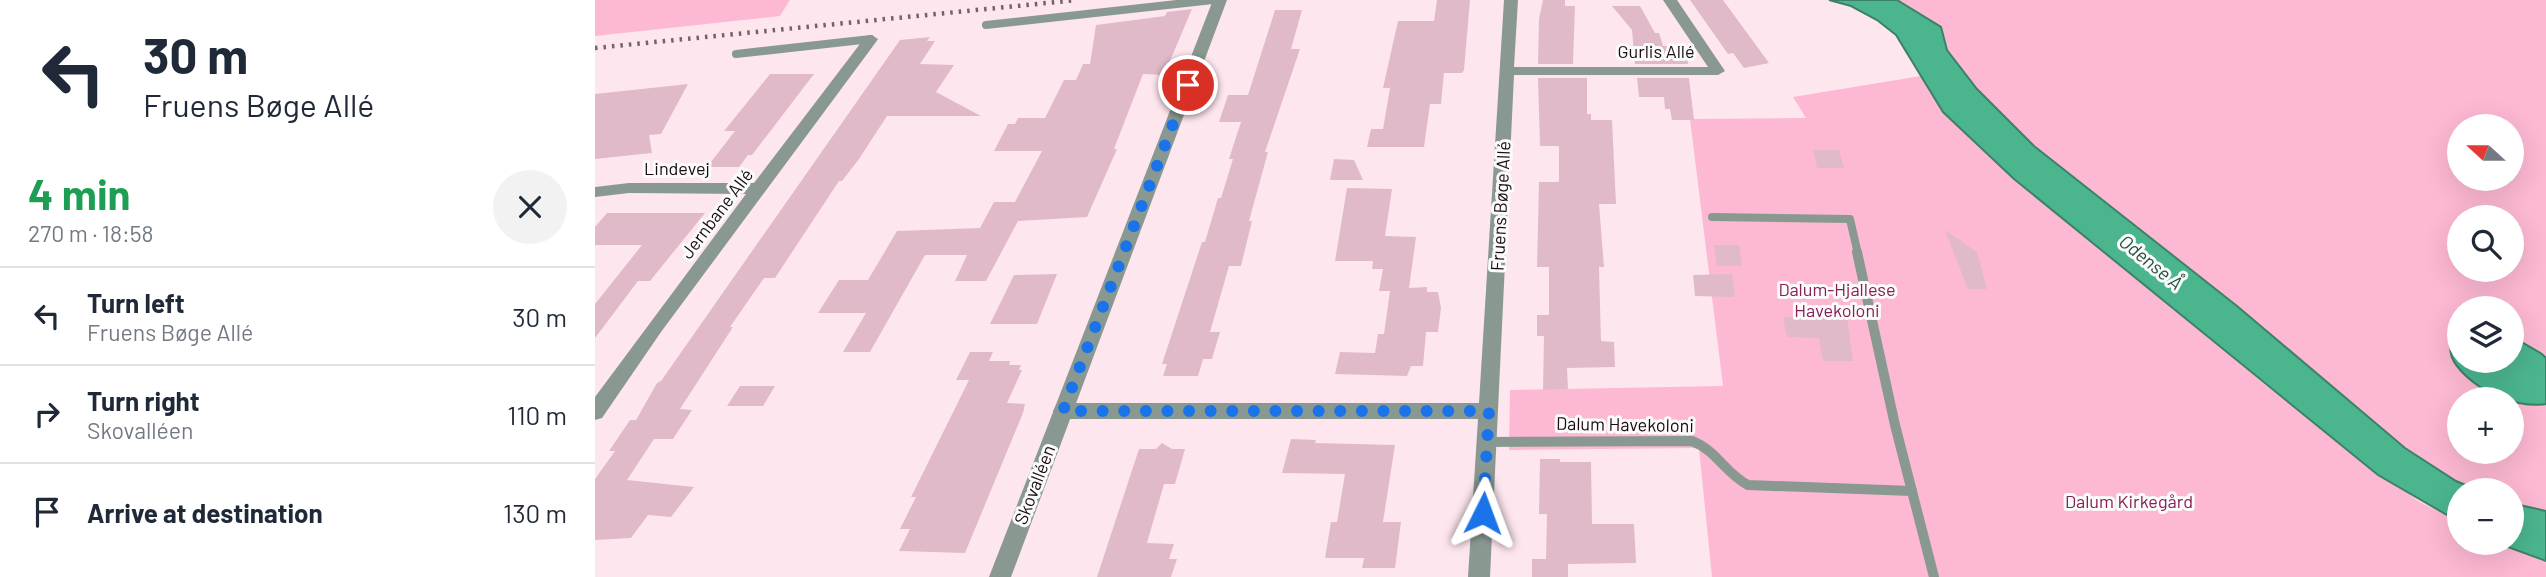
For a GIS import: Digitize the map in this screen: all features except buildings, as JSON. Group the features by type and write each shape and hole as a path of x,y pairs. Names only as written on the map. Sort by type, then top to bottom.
{"street":[{"name":"Skovalléen","path":"1000,577 1220,0"},
{"name":"Fruens Bøge Allé","path":"1479,577 1511,0"},
{"name":"Gurlis Allé","path":"1508,71 1718,71 1670,0"},
{"name":"Jernbane Allé","path":"595,412 655,327 871,39"},
{"name":"Lindevej","path":"595,192 629,188 760,189"},
{"path":"1063,411 1489,411"}],"lane":[{"path":"986,25 1213,0"},
{"path":"736,54 871,39"},
{"path":"1713,217 1850,219 1895,425 1934,577"},
{"name":"Dalum Havekoloni","path":"1487,442 1692,441 1706,446 1730,475 1748,485 1762,488 1912,491"}],"green space":[{"path":"595,0 790,0 780,16 595,36"},
{"path":"1897,0 2546,0 2546,511 2524,506 2524,478 2451,478 2405,448 2237,306 2034,146 1977,89 1947,50 1941,27"},
{"path":"1921,76 1930,93 2014,179 2263,383 2418,501 2447,516 2447,555 2524,553 2546,561 2546,577 1712,577 1699,448 1509,450 1510,390 1723,386 1690,119 1806,118 1793,97"}],"water":[{"name":"Odense Å","path":"1829,0 1897,0 1941,27 1947,50 1977,89 2034,146 2237,306 2405,448 2451,478 2447,478 2447,515 2378,475 2014,179 1943,112 1896,35 1877,20 1851,6"},
{"path":"2524,344 2546,358 2546,404 2524,404 2524,387 2480,387 2463,373 2524,373"},
{"path":"2524,506 2546,511 2546,561 2524,553"}],"railway":[{"path":"595,48 1077,0"}],"route":[{"path":"1188,85 1063,411 1489,411 1483,513"}],"park label":[{"name":"Dalum-Hjallese Havekoloni","path":"1837,300"},
{"name":"Dalum Kirkegård","path":"2129,502"}]}
